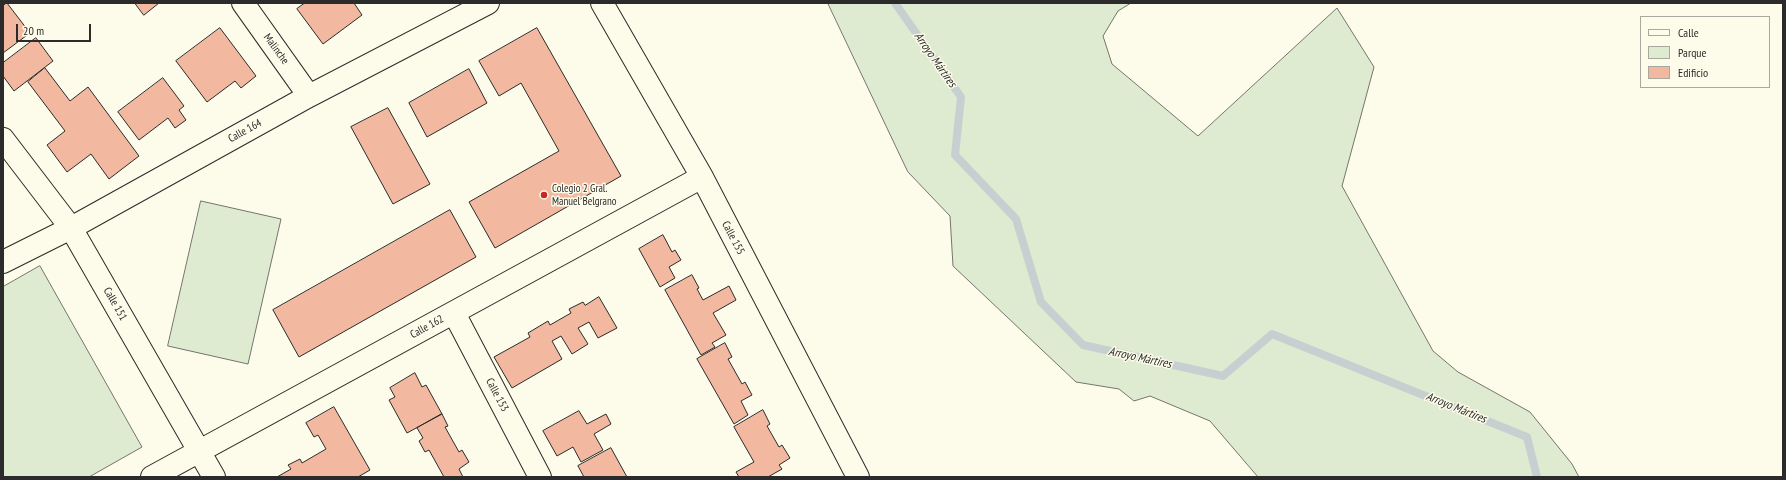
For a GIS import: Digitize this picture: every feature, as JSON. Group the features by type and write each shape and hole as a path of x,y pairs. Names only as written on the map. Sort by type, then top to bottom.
{"street":[{"name":"Malinche","path":"243,3 309,96"},
{"name":"Calle 164","path":"3,262 71,228 309,96 488,3"},
{"name":"Calle 155","path":"602,3 702,177 858,477"},
{"name":"Calle 151","path":"3,139 71,228 200,450 214,477"},
{"name":"Calle 162","path":"152,477 702,177"},
{"name":"Calle 153","path":"454,313 540,477"}],"green space":[{"path":"828,3 1131,3 1118,11 1103,36 1112,64 1198,136 1337,8 1374,67 1342,186 1433,351 1458,372 1530,412 1572,464 1579,477 1258,477 1210,421 1150,396 1134,401 1119,389 1076,382 953,266 950,216 908,172"},
{"path":"201,201 281,219 248,364 168,346"},
{"path":"40,266 142,447 89,477 3,477 3,287"}],"building":[{"path":"7,3 30,33 3,53 3,6"},
{"path":"135,3 159,3 144,15"},
{"path":"305,3 354,3 362,15 323,44 297,9"},
{"path":"220,28 256,76 241,88 235,81 207,102 176,61"},
{"path":"537,28 621,176 495,248 469,202 559,151 521,83 499,96 479,61"},
{"path":"36,38 53,61 14,91 3,76 3,63"},
{"path":"45,68 70,101 88,87 139,156 109,179 91,154 67,172 47,145 65,131 28,82"},
{"path":"469,69 487,103 427,137 409,103"},
{"path":"163,78 184,106 179,110 186,120 175,128 168,118 139,140 118,112"},
{"path":"388,108 430,184 393,204 351,127"},
{"path":"450,210 476,257 299,357 273,310"},
{"path":"663,235 672,252 675,250 681,260 669,267 675,278 660,287 639,249"},
{"path":"692,275 703,300 729,286 736,300 713,313 726,335 712,343 715,347 701,355 665,290"},
{"path":"599,297 617,328 598,338 589,322 578,328 588,344 572,354 561,336 552,341 562,359 512,388 494,357 530,337 528,333 548,321 550,325 571,313 569,309 583,302 585,305"},
{"path":"725,343 732,357 728,359 742,384 745,382 752,395 741,401 748,415 734,424 697,359"},
{"path":"415,373 422,387 426,385 442,414 407,433 389,400 395,397 390,388"},
{"path":"334,407 370,470 358,477 277,477 291,469 288,465 300,459 302,463 326,449 318,435 314,437 306,423"},
{"path":"763,410 770,424 767,426 779,447 782,445 790,458 779,465 782,469 768,477 739,477 736,472 754,462 734,427"},
{"path":"579,411 587,424 606,414 611,424 594,434 603,450 581,462 573,447 557,456 543,431"},
{"path":"442,414 448,426 445,427 459,452 462,450 469,462 459,469 463,477 444,477 429,450 425,452 419,441 423,438 417,428"},
{"path":"611,448 627,477 584,477 578,466"}],"waterway":[{"name":"Arroyo Mártires","path":"895,3 961,97 955,155 1016,219 1041,302 1083,345 1223,376 1272,334 1527,437 1537,477"}],"place":[{"name":"Colegio 2 Gral. Manuel Belgrano","path":"544,195"}]}
